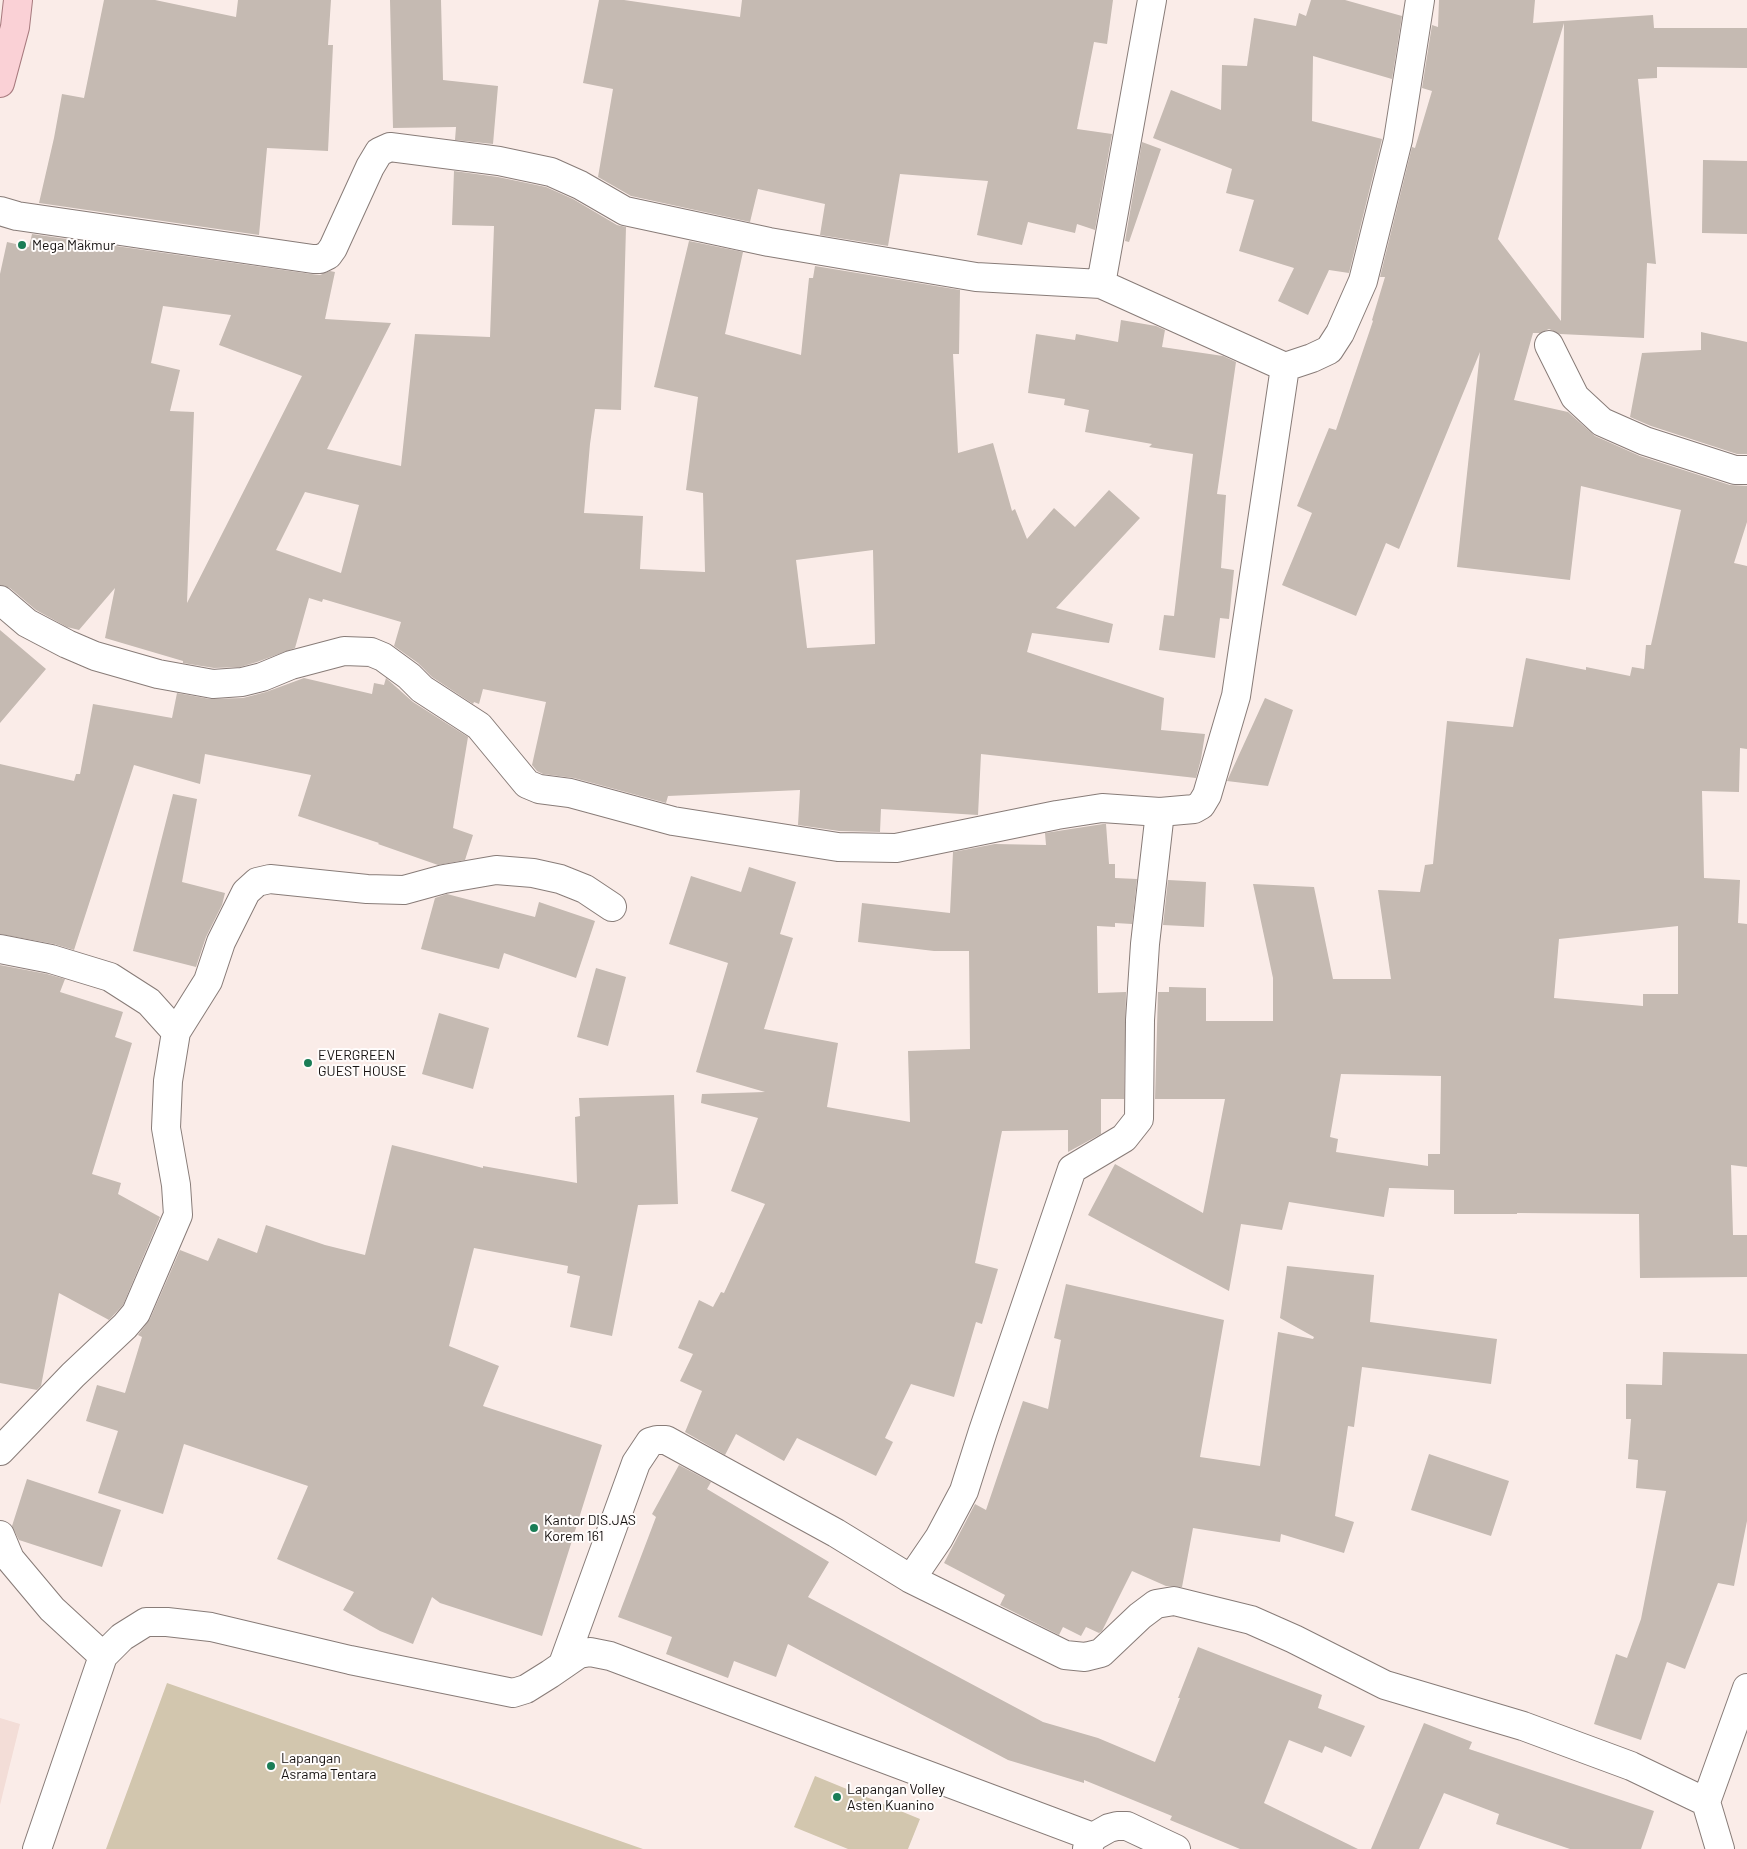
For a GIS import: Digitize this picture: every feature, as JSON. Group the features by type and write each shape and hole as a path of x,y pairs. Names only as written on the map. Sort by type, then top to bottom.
{"main road":[{"path":"0,83 15,27 18,0"}],"street":[{"path":"1101,284 1152,0"},
{"path":"0,212 37,219 320,259 328,255 333,248 370,167 380,152 390,147 499,161 551,172 580,185 625,211 769,242 976,277 1101,284 1285,367 1329,350 1340,333 1363,281 1398,140 1420,0"},
{"path":"1549,345 1575,398 1602,422 1645,442 1735,470 1747,470"},
{"path":"0,600 27,623 95,656 158,674 213,684 262,677 291,665 344,651 371,652 383,657 410,676 422,690 479,726 527,784 539,789 570,794 672,821 838,847 896,848 1057,815 1102,808 1160,812 1194,809 1201,805 1207,795 1236,696 1285,367"},
{"path":"911,1579 939,1538 964,1491 1072,1169 1124,1138 1139,1120 1140,1020 1145,944 1160,812"},
{"path":"0,1451 73,1375 125,1326 136,1312 178,1215 176,1185 166,1128 168,1081 176,1032 208,981 221,942 246,892 257,882 270,879 367,889 404,890 496,870 533,873 560,879 585,889 612,907"},
{"path":"0,949 51,959 110,977 149,1002 176,1032"},
{"path":"563,1664 636,1463 650,1442 666,1440 836,1533 911,1579 1065,1655 1085,1657 1101,1653 1140,1616 1156,1604 1174,1601 1251,1620 1294,1639 1384,1685 1523,1726 1631,1766 1706,1802"},
{"path":"0,1535 10,1559 52,1609 103,1656"},
{"path":"37,1849 103,1656 122,1637 146,1622 167,1622 211,1627 350,1660 513,1693 526,1689 579,1654 590,1652 610,1656 1090,1843 1109,1828 1127,1826 1176,1849"},
{"path":"1720,1849 1706,1802 1747,1688"}],"shaded area":[{"name":"Lapangan Asrama Tentara","path":"167,1683 643,1849 106,1849"},
{"path":"0,1718 20,1724 0,1805"},
{"name":"Lapangan Volley Asten Kuanino","path":"815,1776 920,1819 908,1849 848,1849 794,1827"}],"building":[{"path":"104,0 155,0 236,17 238,0 331,0 328,45 333,45 328,151 267,148 259,235 39,203 62,94 84,98"},
{"path":"390,0 441,0 443,80 498,86 493,144 455,140 456,127 393,128"},
{"path":"599,0 624,0 740,17 742,0 1113,0 1107,44 1094,42 1077,129 1112,134 1095,230 1077,224 1075,233 1028,222 1022,245 977,235 988,181 900,174 888,246 820,235 825,204 758,189 750,222 631,196 598,177 613,89 583,83"},
{"path":"1311,0 1345,0 1402,16 1392,79 1313,56 1312,121 1382,139 1349,273 1329,270 1308,315 1278,301 1294,268 1239,251 1254,200 1226,193 1232,169 1153,138 1171,90 1221,110 1222,65 1247,66 1254,18 1296,26 1299,13 1306,16"},
{"path":"1439,0 1535,0 1533,23 1653,15 1654,28 1747,28 1747,68 1657,67 1657,78 1638,79 1656,264 1647,263 1644,338 1560,334 1549,329 1540,333 1533,333 1514,400 1568,412 1595,436 1640,456 1730,485 1747,486 1747,522 1734,563 1747,566 1747,749 1740,748 1739,792 1702,791 1704,878 1740,880 1738,923 1747,924 1747,1167 1731,1165 1733,1235 1747,1235 1747,1277 1640,1278 1639,1214 1454,1214 1454,1190 1389,1188 1384,1217 1289,1202 1282,1230 1241,1224 1229,1291 1088,1215 1115,1164 1203,1213 1225,1099 1155,1099 1158,992 1169,992 1169,987 1206,988 1206,1021 1273,1021 1273,978 1253,884 1314,887 1333,979 1391,979 1378,890 1420,892 1425,865 1433,864 1447,721 1513,727 1526,658 1586,670 1586,667 1630,676 1632,667 1644,669 1646,645 1651,645 1681,510 1581,486 1570,580 1457,567 1480,352 1399,549 1386,543 1356,616 1282,585 1312,513 1297,506 1329,428 1336,430 1373,321 1385,277 1380,277 1412,147 1415,148 1432,91 1422,88 1432,25 1438,27","holes":["1564,23 1561,321 1498,239","1678,926 1678,994 1643,994 1643,1006 1554,998 1559,939","1341,1074 1441,1076 1440,1154 1428,1154 1428,1166 1336,1152 1338,1139 1330,1137"]},
{"path":"1142,142 1161,149 1129,242 1125,241"},
{"path":"1703,160 1747,161 1747,234 1702,233"},
{"path":"454,171 498,177 546,187 573,199 617,225 626,227 621,410 595,409 584,513 643,516 640,569 705,572 703,493 686,490 698,397 654,387 689,241 743,252 725,334 801,355 809,278 813,278 815,266 960,290 959,354 953,354 958,453 993,443 1012,511 1015,509 1027,539 1054,508 1075,527 1109,490 1140,518 1056,608 1113,624 1109,643 1032,633 1027,652 1164,698 1161,730 1205,734 1196,778 981,754 978,815 881,809 880,832 839,831 798,825 800,790 668,796 666,803 574,778 543,774 537,771 532,765 546,702 483,689 479,704 474,702 473,704 432,677 418,663 394,646 401,622 323,599 322,602 309,598 295,648 240,667 214,668 183,663 183,661 105,638 115,588 79,630 67,627 36,610 10,588 0,585 0,274 7,242 29,247 32,234 311,274 320,275 330,271 335,272 325,319 391,323 327,449 401,466 415,334 490,337 494,226 452,225","holes":["163,306 231,315 219,345 302,376 187,603 194,412 170,411 180,370 151,363","305,492 359,505 341,573 276,550","873,550 875,644 807,648 796,560"]},
{"path":"1121,320 1156,326 1165,330 1162,347 1223,356 1236,362 1217,494 1226,495 1221,568 1234,570 1229,619 1220,618 1215,658 1159,650 1164,615 1174,616 1193,454 1149,447 1152,444 1085,432 1089,410 1064,405 1065,399 1028,393 1036,334 1075,340 1076,334 1118,342"},
{"path":"1701,332 1747,342 1747,454 1737,454 1651,426 1630,417 1642,353 1701,350"},
{"path":"0,630 46,669 0,723"},
{"path":"304,678 372,694 374,683 384,685 386,678 413,702 468,737 453,828 473,835 465,860 438,865 298,816 311,775 205,754 200,784 134,765 74,950 54,944 0,934 0,764 74,781 76,774 80,774 93,704 172,718 177,693 210,699 243,698"},
{"path":"1265,698 1293,710 1268,786 1227,781"},
{"path":"173,794 197,799 182,882 225,893 222,905 206,937 196,967 133,951"},
{"path":"1106,824 1109,864 1115,864 1115,878 1137,879 1132,924 1115,923 1115,927 1097,926 1098,993 1126,992 1124,1099 1101,1099 1101,1134 1068,1152 1068,1130 1002,1131 975,1263 998,1269 982,1324 976,1322 954,1397 911,1384 885,1438 893,1442 876,1476 797,1438 784,1461 736,1434 725,1455 685,1432 702,1391 680,1381 693,1354 678,1348 699,1300 713,1307 721,1292 724,1293 765,1204 731,1191 758,1118 701,1103 702,1094 765,1092 696,1072 728,963 669,944 691,876 741,892 749,867 796,882 780,934 793,938 764,1029 838,1043 827,1107 910,1122 908,1051 970,1049 969,951 934,951 858,942 862,903 950,913 953,852 995,844 1046,845 1045,833"},
{"path":"1168,880 1206,882 1204,927 1163,925"},
{"path":"447,894 535,917 539,902 595,921 576,978 504,953 499,969 421,949 435,898"},
{"path":"0,965 65,979 60,992 123,1012 115,1037 132,1043 92,1174 121,1183 118,1194 160,1217 123,1305 109,1320 59,1293 41,1386 37,1390 0,1383"},
{"path":"596,968 626,977 608,1046 577,1037"},
{"path":"439,1013 489,1028 473,1089 422,1074"},
{"path":"674,1095 678,1204 638,1205 612,1336 570,1327 580,1276 567,1273 568,1266 474,1248 449,1346 499,1366 483,1406 602,1445 542,1636 440,1603 432,1597 413,1644 380,1631 343,1610 354,1592 277,1559 308,1486 184,1444 163,1514 98,1493 118,1431 86,1421 97,1385 125,1393 142,1337 138,1335 150,1319 180,1250 208,1261 218,1238 257,1253 266,1225 325,1245 365,1255 392,1145 483,1168 483,1166 577,1183 575,1117 580,1116 579,1098"},
{"path":"1287,1266 1374,1275 1370,1322 1497,1339 1491,1384 1362,1367 1354,1427 1348,1426 1335,1516 1354,1522 1344,1553 1281,1534 1280,1542 1193,1528 1182,1587 1166,1586 1132,1571 1102,1631 1099,1633 1086,1627 1081,1636 1063,1627 1059,1635 1000,1605 1005,1595 944,1563 975,1504 986,1510 1023,1401 1048,1409 1061,1340 1054,1338 1066,1284 1224,1320 1200,1457 1260,1466 1278,1332 1313,1339 1314,1337 1280,1318"},
{"path":"1663,1352 1747,1354 1747,1521 1734,1586 1718,1583 1685,1669 1667,1662 1641,1740 1594,1724 1616,1654 1627,1658 1641,1619 1666,1491 1636,1488 1638,1460 1628,1459 1631,1419 1626,1419 1626,1384 1662,1385"},
{"path":"1429,1454 1509,1481 1491,1536 1411,1510"},
{"path":"679,1465 711,1482 707,1489 829,1562 808,1597 1043,1722 1098,1738 1155,1762 1198,1647 1322,1695 1318,1708 1365,1726 1351,1757 1325,1746 1322,1753 1289,1740 1264,1803 1358,1849 1240,1849 1170,1820 1172,1816 1084,1780 1084,1783 1008,1760 788,1644 776,1677 734,1661 728,1678 666,1654 672,1637 618,1617 656,1517 652,1514"},
{"path":"27,1479 121,1510 102,1567 19,1540 12,1526"},
{"path":"1424,1723 1472,1742 1469,1749 1654,1811 1641,1849 1570,1849 1496,1824 1499,1814 1444,1793 1419,1849 1371,1849"}],"place":[{"name":"Mega Makmur","path":"22,245"},
{"name":"EVERGREEN GUEST HOUSE","path":"308,1063"},
{"name":"Kantor DIS.JAS Korem 161","path":"534,1528"},
{"name":"Lapangan Asrama Tentara","path":"271,1766"},
{"name":"Lapangan Volley Asten Kuanino","path":"837,1797"}]}
